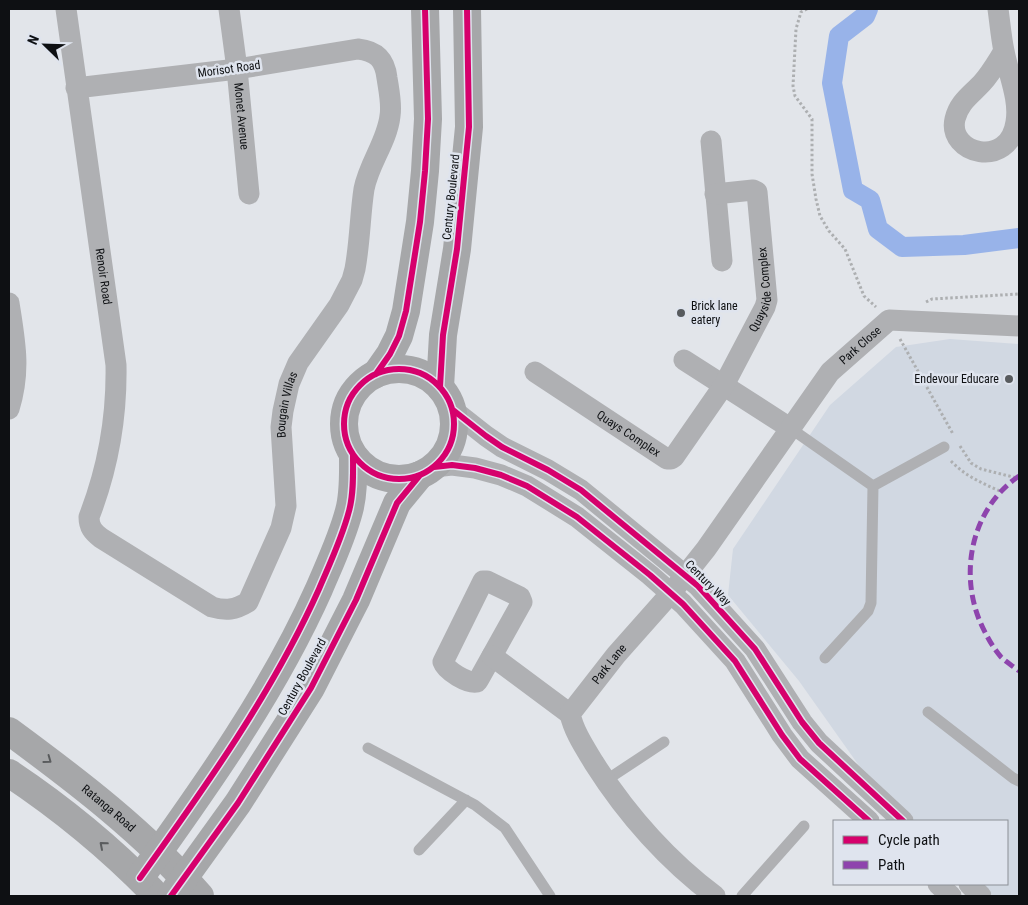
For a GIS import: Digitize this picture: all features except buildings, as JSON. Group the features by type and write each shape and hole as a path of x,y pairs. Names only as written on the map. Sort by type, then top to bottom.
{"main road":[{"path":"376,374 390,354 399,336 406,311 420,222 428,118 425,9"},
{"name":"Century Boulevard","path":"440,387 443,335 457,249 468,127 467,9"},
{"path":"393,369 410,370 426,376 440,387 449,399 453,410 454,429 452,441 447,452 427,471 398,479 380,476 366,468 353,455 344,431 345,412 349,400 356,390 376,374 393,369"},
{"name":"Century Boulevard","path":"146,890 159,852 231,747 277,672 307,616 338,547 350,510 353,489 353,455"},
{"name":"Century Boulevard","path":"185,890 311,688 356,600 397,503 427,471"},
{"name":"Ratanga Road","path":"9,731 55,765 128,824 159,852 185,890"},
{"path":"9,773 67,815 146,890"}],"street":[{"name":"Renoir Road","path":"66,9 116,365 114,420 106,463 89,517 89,526 101,538"},
{"name":"Monet Avenue","path":"229,9 238,69 249,194"},
{"path":"998,9 1004,51"},
{"name":"Morisot Road","path":"76,88 238,69 358,49 380,57"},
{"name":"Bougain Villas","path":"101,538 212,607 228,610 239,608 248,602 281,528 286,506 281,427 289,384 298,363 339,305 352,280 355,269 364,189 390,116 391,105 386,68 380,57"},
{"path":"711,141 722,261"},
{"name":"Quayside Complex","path":"715,194 752,190 756,192 766,300 765,307 724,385"},
{"path":"9,303 17,352 16,380 9,409"},
{"name":"Park Close","path":"790,428 830,372 889,320 1019,326"},
{"path":"684,360 790,428"},
{"name":"Quays Complex","path":"535,372 669,460 674,457 724,385"},
{"name":"Century Way","path":"453,410 486,436 581,490 686,575 755,649 802,722 819,743 902,820"},
{"name":"Park Lane","path":"570,714 616,655 671,593 706,549 790,428"},
{"path":"427,471 452,465 475,468 501,475 527,486 577,517 671,593 735,661 782,735 800,759 868,820"},
{"path":"485,581 520,597 522,600 492,656 479,679 474,683 445,668 443,662 481,583 485,581"},
{"path":"492,656 570,714 580,739 605,781 654,843 678,866 715,896"},
{"path":"939,885 951,896"},
{"path":"970,885 981,896"}],"lane":[{"path":"790,428 873,486"},
{"path":"873,486 944,447"},
{"path":"825,658 868,611 870,603 873,486"},
{"path":"928,712 1019,781"},
{"path":"605,781 664,742"},
{"path":"368,748 466,800 490,815 505,828 550,896"},
{"path":"419,850 466,800"},
{"path":"742,896 804,826"}],"path":[{"path":"807,9 801,12 796,29 793,86 795,96 812,119 812,174 820,216 845,249 864,296 889,320 954,436"},
{"path":"923,303 932,298 1019,294"},
{"path":"958,444 971,463 981,469 1017,478"},
{"path":"944,447 951,461 963,473 1002,492"}],"shaded area":[{"path":"950,339 1019,344 1019,896 993,896 984,885 1008,885 1008,820 914,820 867,777 799,681 728,595 733,549 830,405 896,347"}],"waterway":[{"path":"868,9 865,16 839,36 832,83 853,190 870,200 878,229 902,247 964,245 1019,238"}],"marked path":[{"path":"1019,476 1002,491 988,508 978,528 972,549 970,570 977,614 986,634 1001,657 1019,671"}],"cycle path":[{"path":"376,374 390,354 399,336 406,311 420,222 428,119 425,9"},
{"path":"440,387 443,335 457,249 469,127 467,9"},
{"path":"399,369 420,373 438,385 450,403 454,424 450,445 438,463 420,475 399,479 378,475 360,463 348,445 344,424 348,403 360,385 378,373 399,369"},
{"path":"453,410 502,447 548,470 581,490 698,586 755,649 802,722 819,743 902,820"},
{"path":"140,878 237,738 281,665 301,627 319,589 346,521 352,497 353,455"},
{"path":"434,467 452,465 475,468 501,475 527,486 577,517 650,575 683,604 735,661 782,735 800,759 868,820"},
{"path":"171,896 238,803 311,688 356,600 397,503 420,475"}],"place":[{"name":"Brick lane eatery","path":"681,313"},
{"name":"Endevour Educare","path":"1009,379"}]}
